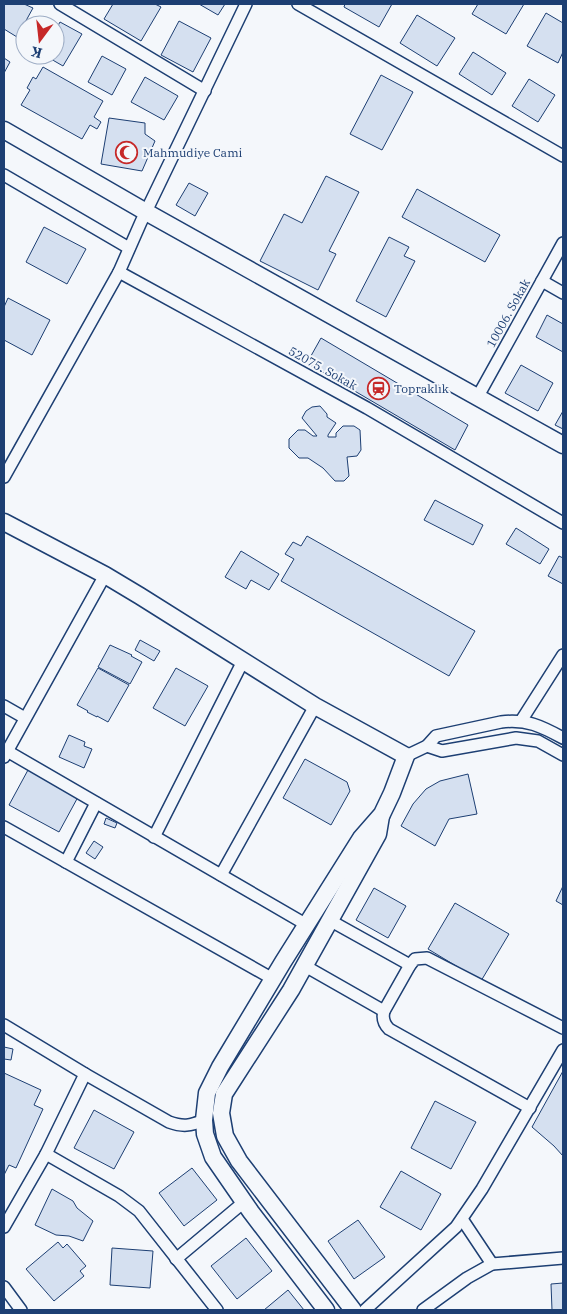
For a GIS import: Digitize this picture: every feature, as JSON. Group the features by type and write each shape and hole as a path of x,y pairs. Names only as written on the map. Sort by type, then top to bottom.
{"street":[{"path":"60,4 205,91"},
{"path":"4,477 119,272 246,4"},
{"path":"298,4 563,156"},
{"path":"4,130 146,212 563,445"},
{"path":"4,175 129,248"},
{"name":"10006. Sokak","path":"477,398 563,242"},
{"name":"52075. Sokak","path":"119,272 367,408 563,523"},
{"path":"542,281 563,293"},
{"path":"4,522 105,575 315,706 406,756"},
{"path":"105,575 5,754 154,836 306,925"},
{"path":"522,721 563,655"},
{"path":"154,836 243,661"},
{"path":"4,706 25,718"},
{"path":"221,875 315,706"},
{"path":"353,1310 239,1161 224,1136 221,1113 224,1094 291,990 378,834 382,814 406,756 427,746 436,736 501,722 522,721 538,725 563,738"},
{"path":"427,746 442,751 516,738 538,741 563,755"},
{"path":"66,862 96,804"},
{"path":"326,1310 244,1202 213,1157 205,1134 204,1120 207,1093 306,925 361,838 382,814"},
{"path":"4,827 273,979"},
{"path":"331,921 410,965"},
{"path":"530,1108 389,1029 384,1022 384,1011 410,965 416,959 426,958 563,1028"},
{"path":"305,966 384,1011"},
{"path":"4,1025 169,1122 179,1126 192,1125 204,1120"},
{"path":"365,1310 456,1227 482,1189 563,1050"},
{"path":"4,1228 46,1154 85,1074"},
{"path":"46,1154 118,1196 139,1211 217,1310"},
{"path":"176,1259 244,1202"},
{"path":"462,1218 492,1264"},
{"path":"423,1310 467,1278 492,1264 563,1258"},
{"path":"4,1287 22,1310"}],"building":[{"path":"4,4 24,4 33,8 29,15 15,15 15,36 4,29"},
{"path":"113,4 155,4 161,7 141,41 104,19"},
{"path":"199,4 225,4 218,15"},
{"path":"345,4 392,4 379,27 344,7"},
{"path":"478,4 524,4 506,34 472,14"},
{"path":"546,13 563,23 563,52 558,63 527,46"},
{"path":"417,15 455,38 437,66 400,43"},
{"path":"179,21 211,38 193,72 161,55"},
{"path":"65,25 82,34 65,63"},
{"path":"473,52 506,73 492,95 459,74"},
{"path":"102,56 126,69 112,95 88,82"},
{"path":"4,58 10,62 4,73"},
{"path":"43,67 103,101 94,117 101,122 97,129 90,125 82,139 21,105 30,90 27,88 33,77 36,79"},
{"path":"381,75 413,92 382,150 350,134"},
{"path":"145,77 178,96 164,120 131,102"},
{"path":"529,79 555,95 538,122 512,106"},
{"name":"Mahmudiye Cami","path":"109,118 145,123 145,134 155,141 142,171 101,164"},
{"path":"326,176 359,192 329,251 336,254 318,290 260,261 284,214 302,223"},
{"path":"189,183 208,193 195,216 176,205"},
{"path":"417,189 500,235 485,262 402,217"},
{"path":"44,227 86,249 67,284 26,262"},
{"path":"389,237 409,247 404,256 415,261 386,317 356,301"},
{"path":"8,298 50,320 32,355 4,340 4,307"},
{"path":"547,315 563,324 563,352 536,337"},
{"name":"Topraklık","path":"321,338 468,425 455,450 307,363"},
{"path":"521,365 553,383 538,411 505,393"},
{"path":"320,406 327,414 327,417 336,423 328,437 336,437 336,433 343,426 354,426 360,430 361,450 357,456 347,457 349,476 344,481 335,481 323,468 308,458 299,458 289,448 289,439 298,430 305,430 313,436 317,436 302,418 306,411 312,407"},
{"path":"563,411 563,429 555,425"},
{"path":"435,500 483,525 473,545 424,520"},
{"path":"516,528 549,549 540,564 506,544"},
{"path":"307,536 475,631 449,676 281,581 294,559 285,554 293,542 301,546"},
{"path":"241,551 279,574 269,590 251,580 246,589 225,577"},
{"path":"559,556 563,558 563,584 548,576"},
{"path":"140,640 160,651 154,661 135,650"},
{"path":"110,645 142,662 130,684 98,667"},
{"path":"98,668 129,685 108,722 77,705"},
{"path":"176,668 208,686 185,726 153,708"},
{"path":"69,735 85,742 84,746 92,749 84,768 59,757"},
{"path":"305,759 347,782 350,791 331,825 283,798"},
{"path":"28,770 78,797 59,832 9,805"},
{"path":"468,774 477,814 449,819 435,846 401,826 413,804 426,789 440,781"},
{"path":"106,818 117,823 115,828 104,824"},
{"path":"94,841 103,847 95,859 86,853"},
{"path":"563,886 563,905 556,901"},
{"path":"374,888 406,906 388,938 356,920"},
{"path":"455,903 509,934 481,981 428,949"},
{"path":"4,1047 13,1049 11,1060 4,1059"},
{"path":"563,1071 563,1156 532,1127"},
{"path":"4,1073 41,1090 34,1105 43,1109 16,1168 9,1165 4,1175"},
{"path":"435,1101 476,1122 451,1169 411,1148"},
{"path":"94,1110 134,1132 114,1169 74,1148"},
{"path":"192,1168 217,1200 184,1226 159,1193"},
{"path":"401,1171 441,1194 421,1230 380,1207"},
{"path":"52,1189 73,1201 77,1208 93,1221 83,1241 69,1236 56,1235 35,1225"},
{"path":"358,1220 385,1257 354,1279 328,1241"},
{"path":"246,1238 272,1271 237,1299 211,1266"},
{"path":"58,1242 63,1248 67,1244 86,1266 80,1271 84,1276 54,1301 26,1269"},
{"path":"112,1248 153,1251 150,1288 110,1285"},
{"path":"563,1283 563,1310 552,1310 551,1284"},
{"path":"288,1290 304,1310 264,1310"}],"place":[{"name":"Mahmudiye Cami","path":"127,152"},
{"name":"Topraklık","path":"378,388"}]}
